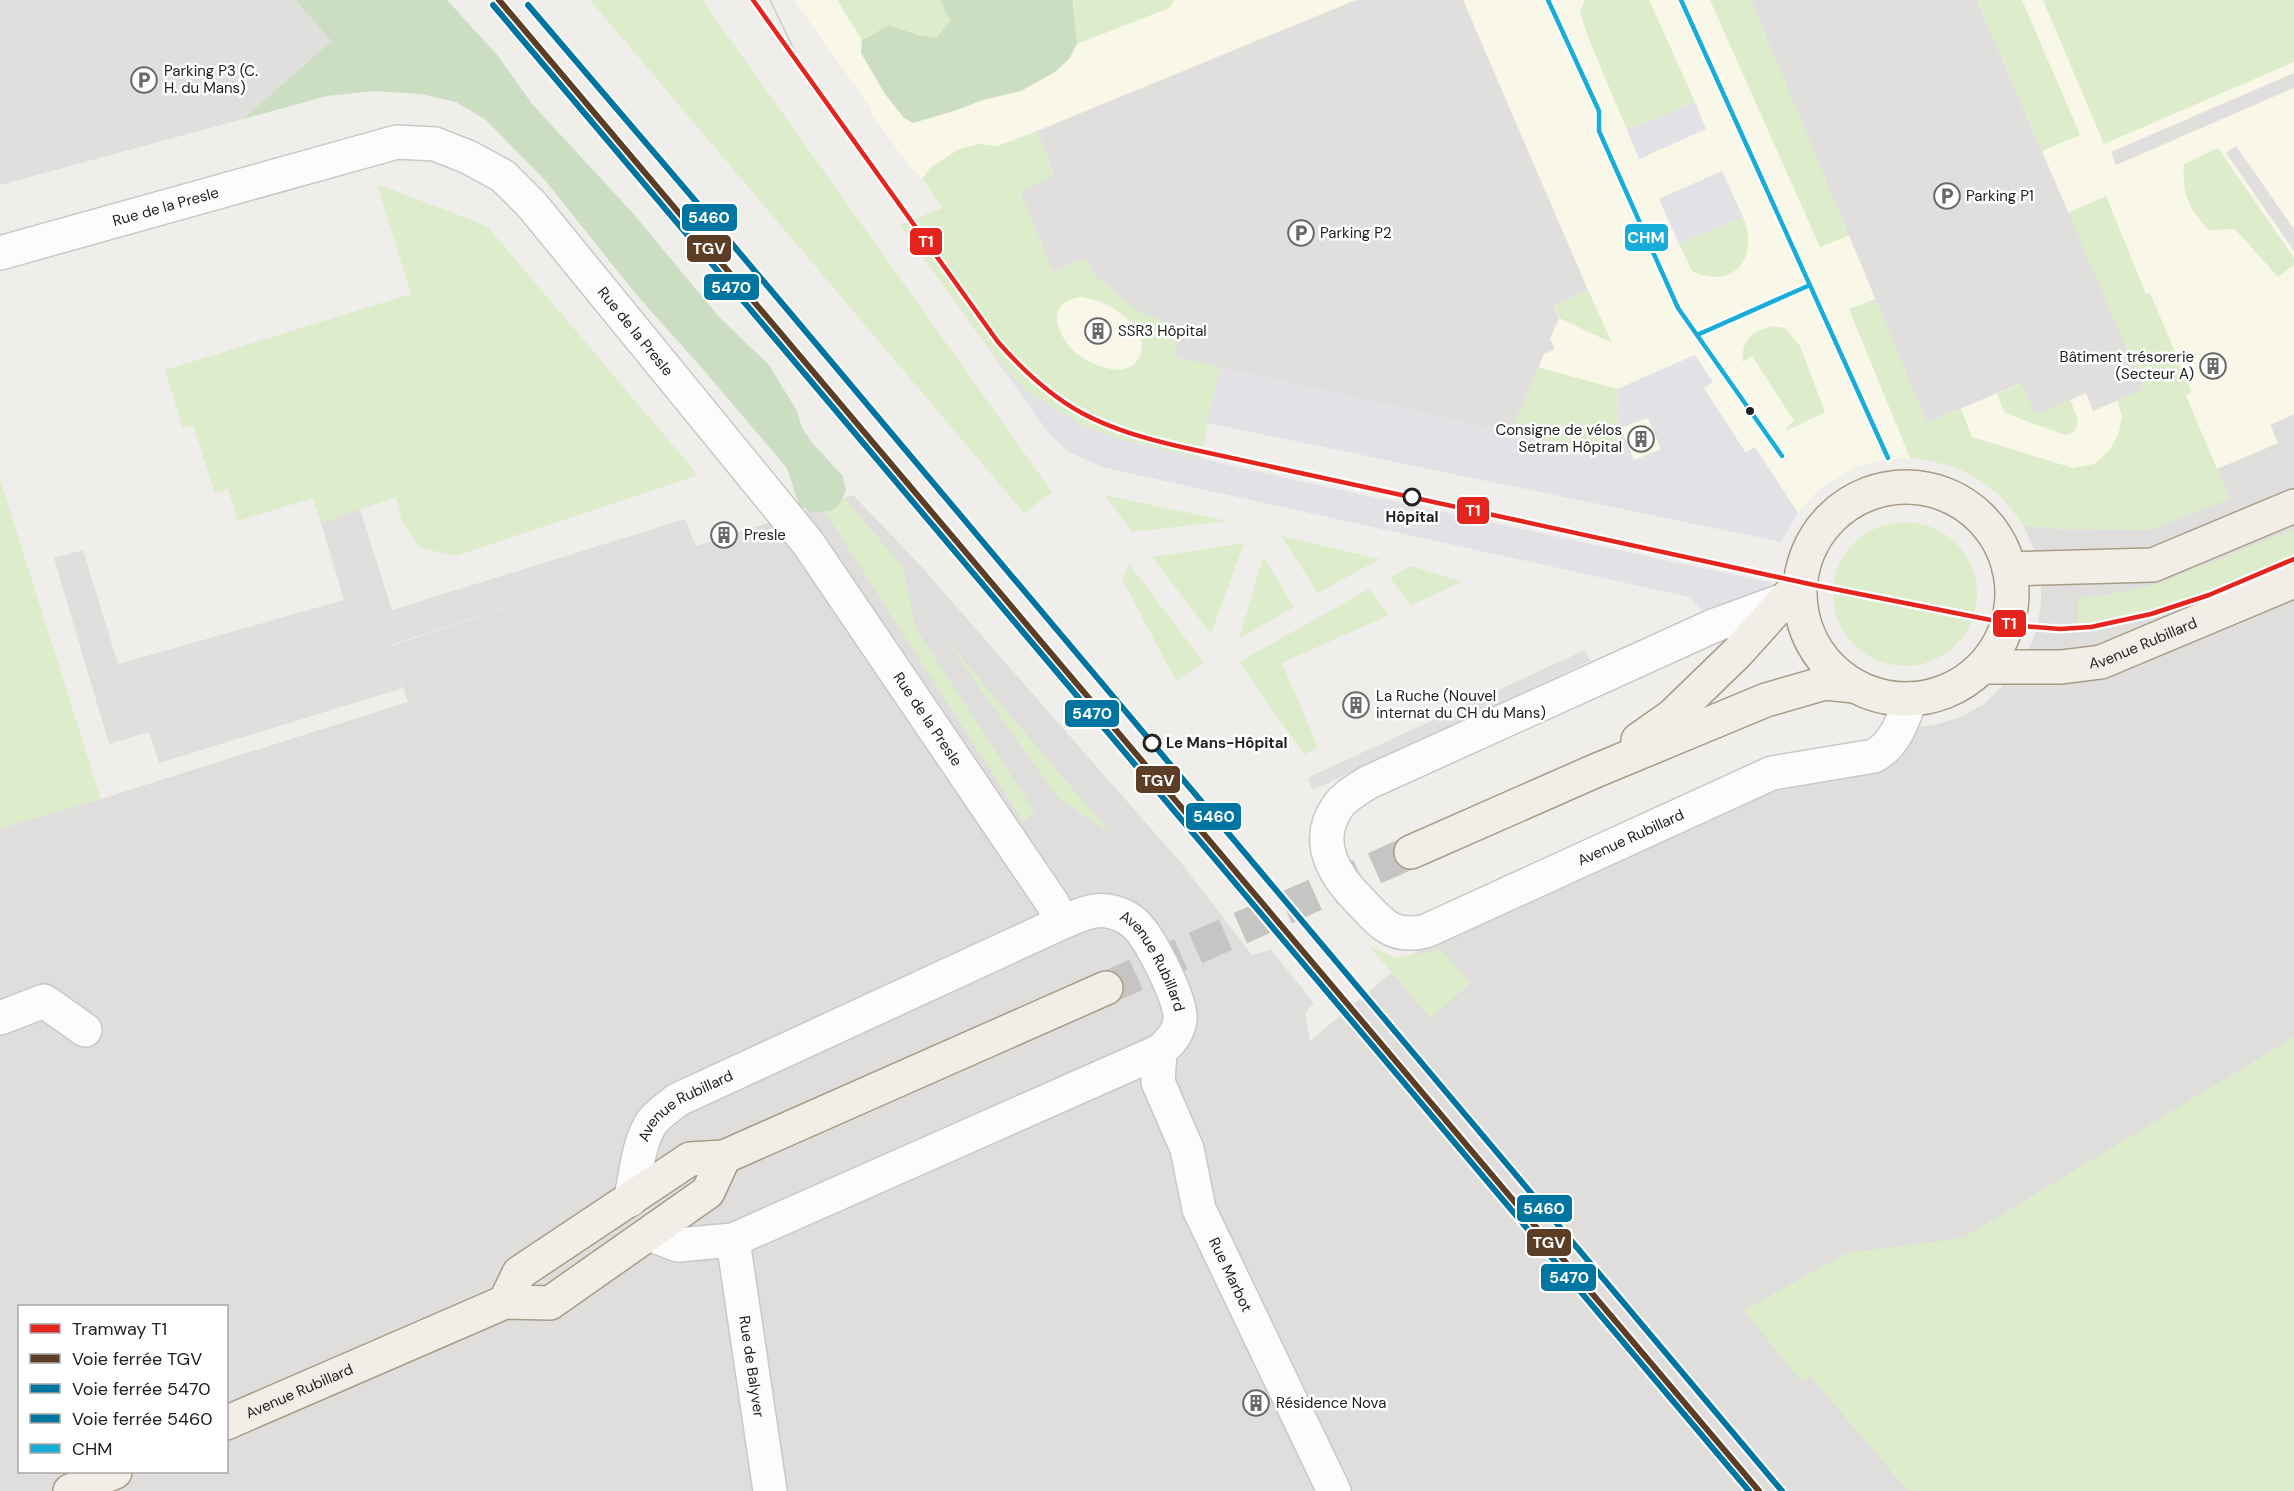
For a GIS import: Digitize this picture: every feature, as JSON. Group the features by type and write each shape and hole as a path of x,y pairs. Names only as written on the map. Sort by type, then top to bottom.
{"main road":[{"path":"1595,771 1672,716 1737,653 1792,592 1802,572 1809,548 1826,523 1852,501 1867,494 1901,487 1933,491 1964,504 1988,526 1998,540 2009,569 2012,601 2007,624 1997,647 1982,667 1950,690 1911,699 1882,696 1855,686 1837,675 1808,635 1802,612 1792,592"},
{"path":"2009,569 2153,565 2294,506"},
{"name":"Avenue Rubillard","path":"1982,667 2061,667 2102,662 2294,581"},
{"path":"1411,852 1595,771 1766,700 1825,683 1855,686"},
{"path":"504,1302 519,1273 690,1160 724,1157 1106,988"},
{"name":"Avenue Rubillard","path":"228,1422 504,1302 550,1303 708,1192 724,1157"},
{"path":"70,1491 113,1473"}],"street":[{"name":"Rue de la Presle","path":"0,253 397,142 435,144 468,157 503,176 538,212 808,543 1063,922"},
{"name":"Avenue Rubillard","path":"1792,592 1702,630 1367,783 1348,796 1338,806 1332,818 1327,841 1329,859 1333,868 1386,928 1412,935 1426,931 1772,773 1874,756 1885,750 1893,740 1911,699"},
{"name":"Avenue Rubillard","path":"630,1200 647,1132 653,1121 677,1100 1063,922 1097,910 1111,911 1124,916 1137,926 1147,939 1180,1005 1177,1031 1171,1041 1160,1051 733,1240 678,1245 649,1234"},
{"path":"0,1018 44,1001 85,1030"},
{"name":"Rue Marbot","path":"1160,1051 1158,1082 1187,1149 1199,1209 1334,1491"},
{"name":"Rue de Balyver","path":"733,1240 770,1491"}],"shaded area":[{"name":"Parking P3 (C. H. du Mans)","path":"0,0 295,0 331,41 243,119 0,185"},
{"path":"794,0 2294,0 2294,414 2270,425 2278,443 2217,469 2230,499 2066,522 2060,529 2023,525 2012,508 1980,479 1941,462 1900,458 1854,468 1820,488 1791,521 1781,542 1207,423 1088,380 942,208 915,170 912,171"},
{"name":"Parking P2","path":"1356,0 1463,0 1588,290 1553,306 1559,318 1550,339 1555,349 1544,354 1510,433 1175,357 1174,327 1133,308 1097,277 1084,258 1053,272 1020,192 1054,176 1037,131"},
{"name":"Parking P1","path":"1751,0 1977,0 2144,389 2093,411 2086,393 2035,415 2021,383 1927,423"},
{"path":"2294,73 2294,88 2116,165 2111,152"},
{"path":"1695,102 1706,129 1639,159 1627,130"},
{"path":"2236,146 2294,229 2294,251 2226,153"},
{"path":"1722,171 1743,217 1679,244 1659,199"},
{"path":"983,341 1025,390 1085,427 1118,439 1276,476 1771,583 1771,592 1711,613 1704,612 1689,597 1102,467 1069,452 1050,435"},
{"path":"1695,355 1713,382 1704,388 1746,453 1755,447 1798,513 1781,542 1207,423 1221,367 1593,452 1612,450 1619,442 1617,389","holes":["1648,418 1661,449 1634,460 1621,428"]},
{"path":"2294,414 2294,1491 0,1491 0,828 101,799 408,702 390,646 853,495 919,564 1182,864 1252,955 1271,950 1314,1003 1305,1013 1310,1041 1455,919 1913,728 1938,724 1963,716 1984,704 2014,675 2023,662 2036,632 2041,604 2041,583 2036,553 2023,525 2060,529 2217,469 2278,443 2270,424"},
{"path":"360,509 392,610 685,519 696,547 390,645 403,688 159,763 149,732 109,744 54,558 83,550 118,664 344,600 321,523"},
{"path":"1585,650 1590,661 1313,790 1307,778"}],"green space":[{"path":"295,0 447,0 499,57 532,104 631,211 719,317 769,365 797,411 802,428 813,444 843,476 846,491 839,505 831,511 811,512 799,505 787,468 635,293 544,179 486,120 456,102 421,94 374,91 327,96 243,119 331,41"},
{"path":"590,0 702,0 1052,492 1024,513"},
{"path":"837,0 940,0 950,21 936,38 918,35 889,25 862,40"},
{"path":"940,0 1073,0 1077,44 1069,59 1055,72 1021,91 983,100 913,123 904,118 885,94 861,53 862,40 889,25 918,35 936,38 950,21"},
{"path":"1074,0 1174,0 1169,8 1077,44"},
{"path":"1585,0 1649,0 1695,102 1627,130 1588,37 1580,12"},
{"path":"1710,0 1751,0 1850,235 1820,247"},
{"path":"1977,0 2022,0 2080,135 2042,151"},
{"path":"2043,0 2294,0 2294,62 2104,144"},
{"path":"1037,131 1054,177 1020,192 1053,272 1084,258 1103,282 1124,300 1174,327 1175,357 1221,367 1200,459 1118,439 1085,427 1025,390 983,341 900,225 942,208 922,179 930,168 959,149 979,144 998,146","holes":["1081,297 1121,313 1138,333 1141,340 1141,354 1132,365 1119,370 1098,365 1077,354 1064,338 1057,321 1062,305 1069,300"]},
{"path":"2218,148 2294,258 2294,265 2278,277 2235,229 2209,230 2191,207 2185,192 2184,164"},
{"path":"377,184 487,226 698,475 455,556 419,547 402,521 396,497 321,523 313,498 238,521 228,489 215,493 193,425 183,428 165,370 411,294"},
{"path":"2106,196 2146,294 2150,293 2192,392 2186,396 2230,499 2150,530 2060,529 2023,525 2000,497 1975,477 1945,465 1910,458 1849,309 1876,299 1927,423 1961,409 1972,437 2073,468 2094,464 2110,450 2119,432 2122,416 2117,401 2143,389 2068,213"},
{"path":"1743,217 1748,245 1740,266 1720,277 1692,271 1679,244"},
{"path":"1588,290 1612,343 1559,318 1553,306"},
{"path":"1772,326 1785,328 1800,346 1825,412 1788,430 1786,428 1794,421 1752,356 1743,362 1746,342 1754,334"},
{"path":"1538,367 1617,389 1619,442 1612,450 1593,452 1510,433"},
{"path":"735,371 903,567 915,627 1035,812 1023,821"},
{"path":"2022,383 2035,415 2070,400 2077,421 2075,430 2065,435 2005,413 1997,394"},
{"path":"0,479 101,799 0,828"},
{"path":"1105,495 1227,521 1132,532"},
{"path":"1905,522 1932,528 1945,534 1956,543 1965,554 1971,567 1977,594 1971,621 1965,634 1956,645 1945,654 1932,660 1905,666 1878,660 1865,654 1854,645 1845,634 1839,621 1833,594 1839,567 1845,554 1854,543 1865,534 1878,528"},
{"path":"2294,529 2294,563 2206,600 2154,618 2078,632 2077,598 2105,595 2158,584"},
{"path":"1281,536 1380,559 1318,593"},
{"path":"1244,543 1211,634 1152,557"},
{"path":"1263,557 1294,607 1239,639"},
{"path":"1129,564 1204,663 1176,681 1122,579"},
{"path":"1411,566 1462,582 1411,605 1390,578"},
{"path":"1369,589 1389,615 1282,663 1318,747 1304,755 1239,662"},
{"path":"943,636 1111,834 1058,798"},
{"path":"1369,946 1397,958 1440,949 1471,983 1430,1018"},
{"path":"2294,1037 2294,1491 1908,1491 1810,1376 1801,1381 1744,1310 1847,1253 1963,1238"}],"tunnel":[{"path":"1106,988 1411,852"}],"tram line":[{"name":"T1","path":"753,0 998,342 1040,384 1061,400 1104,424 1128,433 1186,448 1814,585 2021,626 2060,629 2091,627 2151,614 2209,595 2294,559"},
{"path":"770,0 805,72"}],"rail line":[{"name":"TGV","path":"499,0 1759,1491"},
{"name":"5470","path":"493,5 1749,1491"},
{"name":"5460","path":"528,5 722,232 1782,1491"}],"transit line":[{"name":"CHM","path":"1548,0 1599,111 1599,131 1678,308 1782,456"},
{"name":"CHM","path":"1681,0 1888,458"},
{"name":"CHM","path":"1697,335 1810,285"}],"place":[{"name":"Parking P3 (C. H. du Mans)","path":"144,80"},
{"name":"Parking P1","path":"1947,196"},
{"name":"Parking P2","path":"1301,233"},
{"name":"SSR3 Hôpital","path":"1098,331"},
{"name":"Bâtiment trésorerie (Secteur A)","path":"2213,366"},
{"name":"Consigne de vélos Setram Hôpital","path":"1641,439"},
{"name":"Hôpital","path":"1412,497"},
{"name":"Presle","path":"724,535"},
{"name":"La Ruche (Nouvel internat du CH du Mans)","path":"1356,705"},
{"name":"Le Mans-Hôpital","path":"1152,743"},
{"name":"Résidence Nova","path":"1256,1403"}]}
